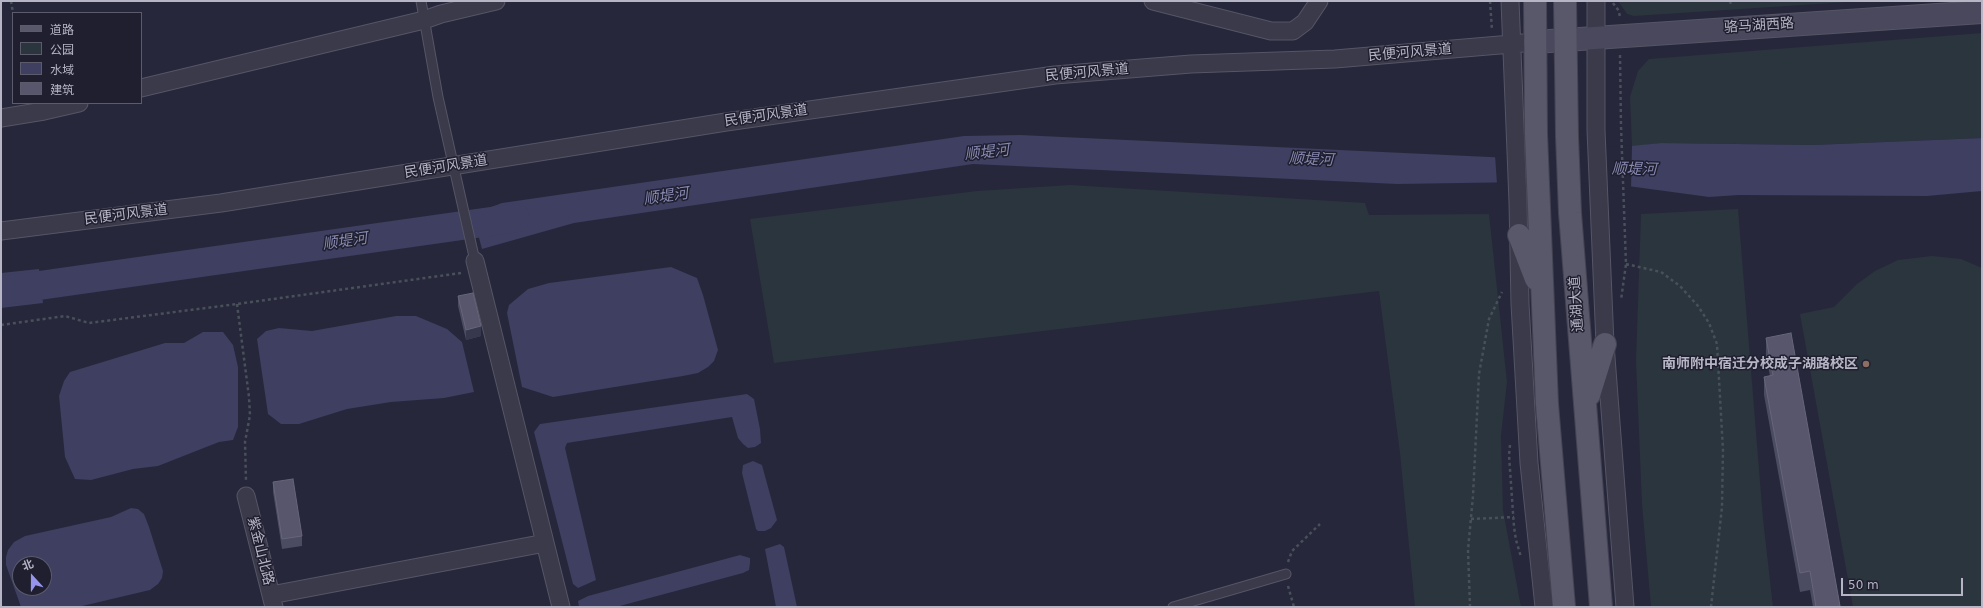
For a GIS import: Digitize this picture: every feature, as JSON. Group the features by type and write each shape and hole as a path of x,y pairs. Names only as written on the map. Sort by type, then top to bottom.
{"main road":[{"path":"1535,1 1536,134 1528,203 1542,295 1547,404 1564,607"},
{"name":"通湖大道","path":"1565,1 1570,213 1601,607"},
{"path":"1519,235 1542,295"},
{"path":"1585,408 1605,344"}],"street":[{"path":"142,88 424,20 441,14 496,1"},
{"path":"1153,1 1271,32 1293,31 1305,22 1319,1"},
{"path":"1510,1 1515,121 1528,203 1519,235 1520,304 1529,463 1537,554 1544,607"},
{"path":"1596,1 1596,130 1605,344 1625,607"},
{"name":"骆马湖西路","path":"1536,42 1620,35 1982,12"},
{"name":"民便河风景道","path":"1,231 455,171 726,122 1055,75 1191,64 1335,59 1536,42"},
{"path":"1,118 75,104"},
{"path":"476,266 561,607"},
{"name":"紫金山北路","path":"246,496 273,601"},
{"path":"273,601 545,543"}],"lane":[{"path":"421,1 438,97 476,266"},
{"path":"1173,607 1286,574"}],"path":[{"path":"11,1 13,12"},
{"path":"1612,1 1619,11 1624,208"},
{"path":"1730,1 1731,5"},
{"path":"1626,264 1661,272 1680,286 1698,306 1708,323 1717,344 1723,450 1722,507 1711,607"},
{"path":"1,325 64,316 89,322 237,304 476,266"},
{"path":"1470,607 1468,550 1479,374 1489,320 1505,288"},
{"path":"237,304 250,414 246,442 246,496"},
{"path":"1471,519 1514,517"},
{"path":"1294,607 1286,574 1286,566 1292,551 1320,524"}],"green space":[{"path":"1618,1 1863,1 1634,16 1627,14"},
{"path":"1982,33 1982,138 1813,145 1661,143 1632,147 1630,97 1638,71 1649,59"},
{"path":"1070,185 1365,203 1369,215 1489,214 1507,382 1501,436 1503,510 1521,607 1415,607 1400,453 1379,291 774,363 750,219 977,191"},
{"path":"1738,209 1763,519 1773,607 1651,607 1642,504 1636,361 1641,214"},
{"path":"1932,256 1961,259 1982,268 1982,607 1853,607 1800,314 1834,307 1857,284 1875,271 1898,260"}],"water":[{"path":"1020,135 1511,158 1661,143 1813,145 1982,138 1982,191 1927,196 1739,195 1709,197 1591,181 1397,184 973,164 574,223 482,249 473,216 480,211 502,203 964,136"},
{"path":"671,267 697,278 718,350 714,361 708,367 698,373 683,376 553,397 522,387 507,313 509,305 528,289 549,283"},
{"path":"39,269 43,303 1,308 1,273"},
{"path":"396,316 416,316 447,329 462,342 474,392 444,398 391,402 347,409 299,424 281,424 268,414 257,339 266,331 279,328 312,331"},
{"path":"203,332 223,332 233,345 238,367 238,427 233,440 219,442 158,466 133,469 91,480 75,479 65,457 59,396 64,381 70,372 165,343 184,343"},
{"path":"747,394 754,399 760,429 761,443 755,447 748,448 738,438 732,417 567,443 565,448 596,580 578,588 573,584 534,432 540,424"},
{"path":"753,461 762,465 777,520 771,528 765,531 758,531 756,529 742,473 743,465"},
{"path":"131,508 138,509 144,514 149,527 163,571 162,578 158,584 150,590 78,607 21,607 17,596 52,596 52,556 12,556 12,582 6,565 6,557 8,550 14,542 25,536 111,517"},
{"path":"780,544 784,547 797,607 776,607 765,549"},
{"path":"740,555 750,558 749,570 743,573 616,607 579,607 578,601 588,596"}],"pier":[{"path":"1632,145 1631,189 1591,183 1497,184 1495,155 1511,156"}],"building":[{"path":"473,293 481,326 466,330 458,296"},
{"path":"1791,333 1840,606 1816,607 1810,571 1800,573 1764,377 1773,375 1766,338"},
{"path":"293,479 302,536 282,539 273,482"}],"waterway":[{"name":"顺堤河","path":"1,291 515,218"}],"place":[{"name":"南师附中宿迁分校成子湖路校区","path":"1866,364"}]}
